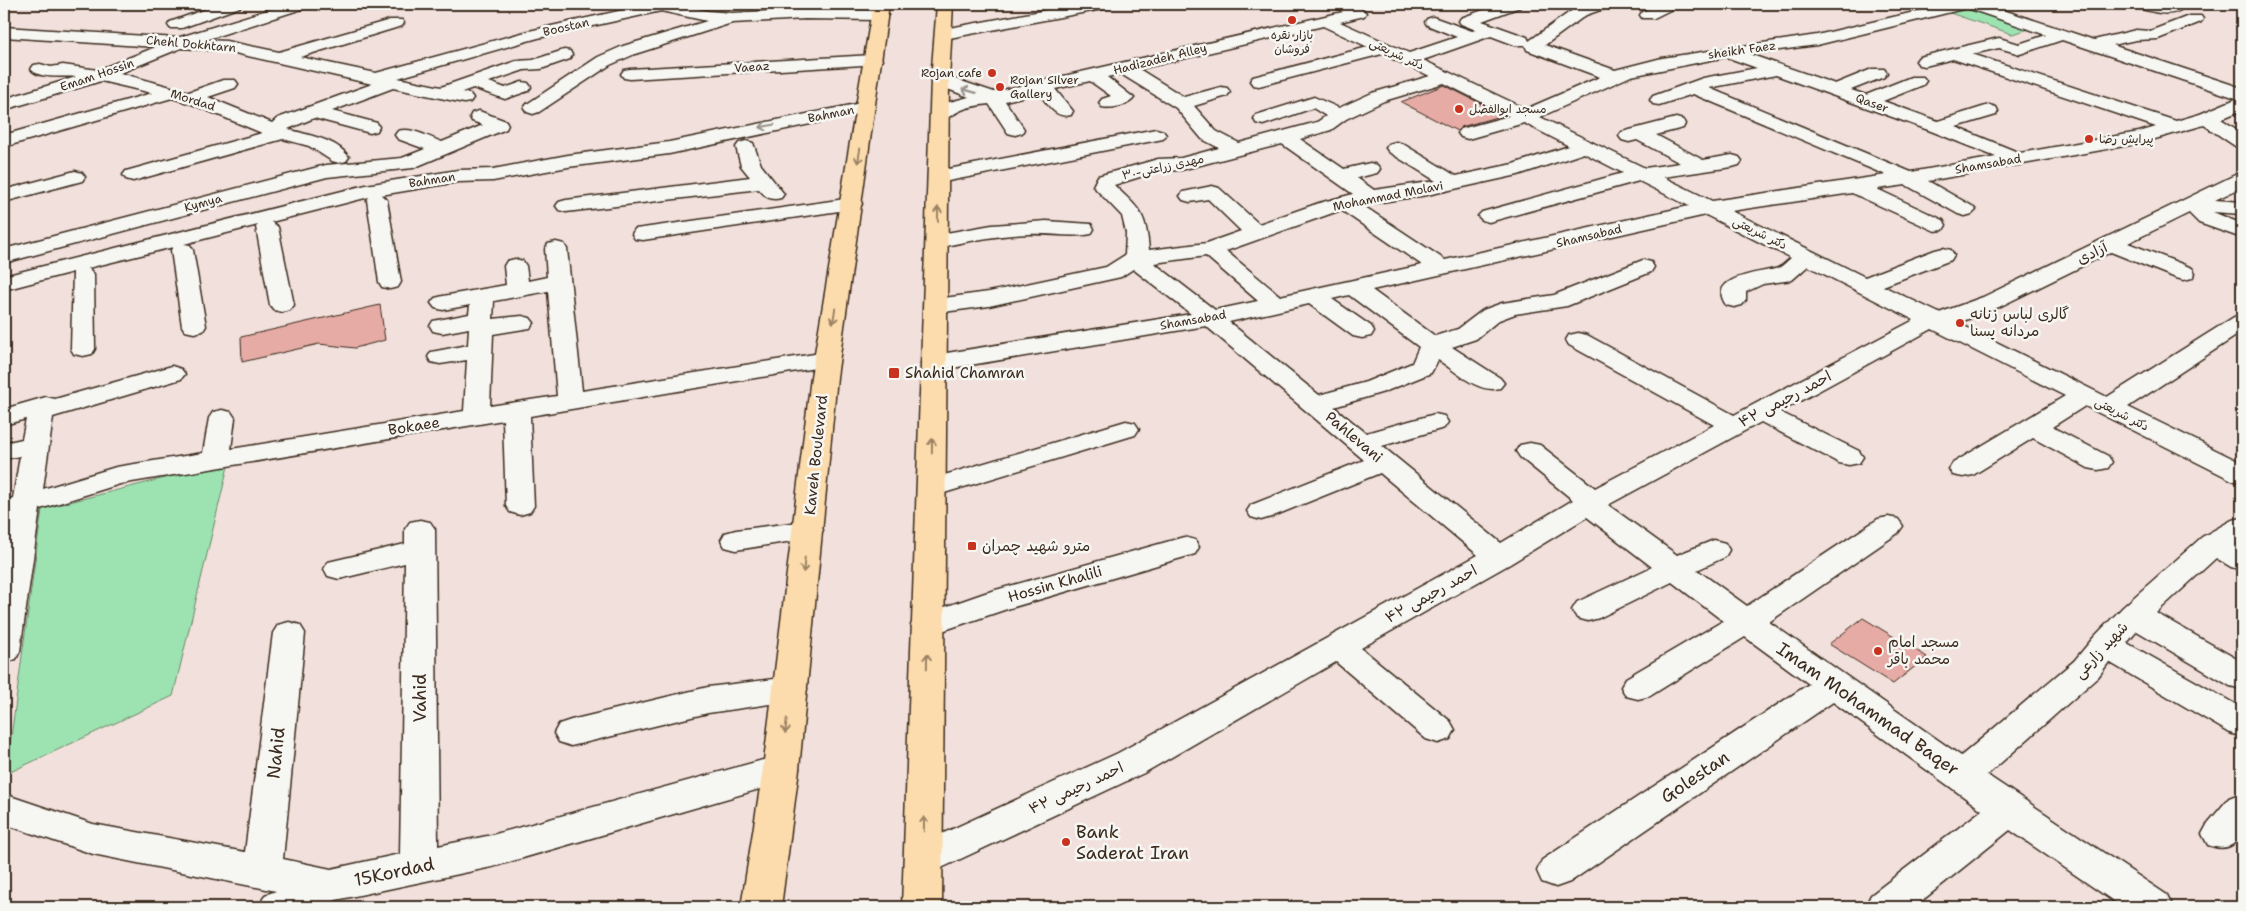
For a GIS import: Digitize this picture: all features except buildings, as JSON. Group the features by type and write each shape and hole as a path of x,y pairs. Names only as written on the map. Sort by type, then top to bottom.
{"main road":[{"path":"922,907 940,80 945,4"},
{"name":"Kaveh Boulevard","path":"761,907 781,769 827,359 881,10"}],"street":[{"path":"140,39 234,4"},
{"path":"258,4 280,10"},
{"name":"Emam Hossin","path":"4,105 99,76 181,42 302,4"},
{"path":"944,34 1103,4"},
{"path":"1325,21 1358,12 1339,4"},
{"path":"1514,4 1467,21 1614,76"},
{"path":"1527,43 1580,12 1603,4"},
{"path":"1648,15 1670,4"},
{"name":"sheikh Faez","path":"1468,133 1524,117 1614,76 1662,63 1817,40 1966,4"},
{"path":"1970,4 2242,94"},
{"path":"2140,4 2168,10 2179,4"},
{"name":"Boostan","path":"134,176 279,132 285,122 315,112 384,81 535,34 659,5 691,10 706,16 732,18 806,9 881,10"},
{"path":"533,108 604,60 629,50 732,18"},
{"path":"2094,44 2136,35 2152,36 2196,19"},
{"name":"دکتر شریعتی","path":"1325,21 1446,77 2242,474"},
{"name":"Hadizadeh Alley","path":"940,115 948,108 959,104 1095,76 1123,67 1325,21"},
{"path":"592,22 607,32"},
{"path":"1433,22 1472,37"},
{"path":"45,34 80,25 114,23"},
{"path":"280,57 396,23"},
{"path":"1409,59 1492,30"},
{"name":"Chehl Dokhtarn","path":"4,32 140,39 226,46 464,98"},
{"path":"1925,61 1999,43 2020,50 2064,34"},
{"path":"1259,81 1384,48"},
{"name":"Qaser","path":"1726,52 1867,101 2016,158"},
{"path":"1954,54 2175,128"},
{"path":"442,93 522,65 535,65 564,55"},
{"name":"Vaeaz","path":"630,74 873,60"},
{"path":"1662,63 1701,85 1910,178 1966,210"},
{"path":"1123,67 1182,104 1209,135 1237,150"},
{"name":"Mordad","path":"40,69 50,72 63,70 122,79 190,98 279,132 316,142 339,157"},
{"path":"1659,100 1701,85 1778,69"},
{"path":"1836,90 1878,73"},
{"path":"1095,76 1126,98 1108,103"},
{"name":"۳۰-مهدی زراعتی","path":"1134,260 1138,252 1132,214 1103,186 1105,180 1158,165 1182,164 1286,138 1324,126 1339,115 1378,97 1446,77"},
{"name":"Hadizadeh Alley","path":"940,80 956,87 994,98"},
{"path":"1867,101 1916,81"},
{"path":"472,82 505,94 522,87"},
{"path":"190,98 229,84"},
{"path":"1044,87 1064,111"},
{"path":"1182,104 1221,92"},
{"path":"4,141 103,120 171,93"},
{"path":"994,98 1015,129"},
{"path":"1263,119 1314,102 1339,115"},
{"name":"Shamsabad","path":"934,363 991,355 1275,304 1710,208 1910,178 2141,137 2207,118 2242,103"},
{"path":"1938,127 1989,110"},
{"path":"315,112 370,127"},
{"name":"Bahman","path":"4,283 366,191 409,174 493,175 568,161 801,128 865,116"},
{"path":"409,174 442,149 499,125 479,117"},
{"path":"2207,118 2242,142"},
{"path":"1676,124 1630,136 1700,166"},
{"name":"Bahman","path":"4,292 182,250 377,200 746,146 801,128"},
{"path":"405,135 442,149"},
{"path":"938,177 1156,135"},
{"path":"1286,138 1370,197"},
{"path":"746,146 751,166 763,182 796,212"},
{"name":"Mohammad Molavi","path":"1134,260 1211,249 1326,208 1370,197 1430,198 1453,183 1518,169 1584,147"},
{"path":"1396,148 1453,183"},
{"path":"1489,216 1640,175 1732,161"},
{"path":"1341,176 1370,168"},
{"name":"Kymya","path":"4,256 326,171 409,174"},
{"path":"4,196 75,177"},
{"name":"آزادی","path":"1936,321 1991,302 2242,179"},
{"path":"566,206 763,182"},
{"path":"1855,186 1935,225"},
{"path":"1190,196 1212,192 1256,233"},
{"path":"377,200 390,282"},
{"path":"1345,203 1442,268"},
{"path":"643,234 852,204"},
{"path":"2192,205 2242,208"},
{"path":"2192,205 2206,218 2242,232"},
{"path":"937,241 988,230 1056,226 1083,229"},
{"path":"267,227 282,305"},
{"path":"2111,244 2184,273"},
{"path":"556,249 570,400"},
{"path":"1211,249 1275,304"},
{"path":"182,250 194,326"},
{"path":"1864,285 1943,254"},
{"path":"1734,300 1734,288 1759,278 1784,275 1806,256"},
{"path":"936,306 989,298 1113,272 1134,260"},
{"name":"Pahlevani","path":"1134,260 1209,317 1500,558"},
{"path":"515,266 518,290"},
{"path":"1314,404 1375,386 1422,368 1432,345 1467,334 1491,315 1510,308 1559,301 1643,267"},
{"path":"83,274 83,348"},
{"path":"440,357 481,324 518,290 558,282"},
{"path":"1353,287 1432,345 1491,383"},
{"path":"1313,296 1362,331"},
{"path":"442,314 481,324 522,323"},
{"name":"۴۲ احمد رحیمی","path":"924,859 1131,763 1471,571 1500,558 1588,504 1936,321"},
{"path":"2109,407 2242,322"},
{"path":"477,415 481,324"},
{"path":"1578,340 1735,426"},
{"name":"Bokaee","path":"15,506 116,476 477,415 827,359"},
{"path":"4,417 172,374"},
{"path":"1963,470 2084,395"},
{"path":"5,633 15,506 35,444 43,408"},
{"path":"516,409 520,506"},
{"path":"1761,412 1848,457"},
{"path":"216,458 222,418"},
{"path":"1361,443 1435,422"},
{"path":"2032,428 2098,462"},
{"path":"931,488 1126,429"},
{"path":"4,452 35,444"},
{"name":"Imam Mohammad Baqer","path":"1530,451 1586,495 1588,504 1746,622 2009,810 2153,907"},
{"path":"1261,511 1384,462"},
{"path":"1638,687 1746,622 1888,526"},
{"name":"شهید زارعی","path":"1962,776 2086,670 2105,645 2134,615 2213,544 2242,527"},
{"path":"736,540 808,530"},
{"name":"Vahid","path":"339,569 420,539 419,867"},
{"path":"2213,544 2242,560"},
{"name":"Hossin Khalili","path":"927,625 996,601 1184,547"},
{"path":"1588,610 1714,550"},
{"path":"2134,615 2242,677"},
{"name":"Nahid","path":"262,873 289,633"},
{"path":"2105,645 2242,724"},
{"path":"1338,646 1438,730"},
{"name":"Golestan","path":"1556,871 1834,684"},
{"path":"571,732 708,700 790,689"},
{"name":"15Kordad","path":"4,809 93,839 262,873 322,894 419,867 492,851 781,769"},
{"path":"1885,907 2009,810"},
{"path":"279,907 322,894"}],"green space":[{"path":"1963,7 1977,9 2033,28 2012,34 1947,12"},
{"path":"229,462 173,696 6,774 42,509"}],"place":[{"name":"بازار نقره فروشان","path":"1292,20"},
{"name":"Rojan cafe","path":"992,73"},
{"name":"Rojan Silver Gallery","path":"1000,87"},
{"name":"مسجد ابوالفضل","path":"1459,109"},
{"name":"پیرایش رضا","path":"2089,139"},
{"name":"گالری لباس زنانه مردانه یسنا","path":"1960,323"},
{"name":"Shahid Chamran","path":"894,373"},
{"name":"مترو شهید چمران","path":"972,546"},
{"name":"مسجد امام محمد باقر","path":"1878,651"},
{"name":"Bank Saderat Iran","path":"1066,842"}]}
